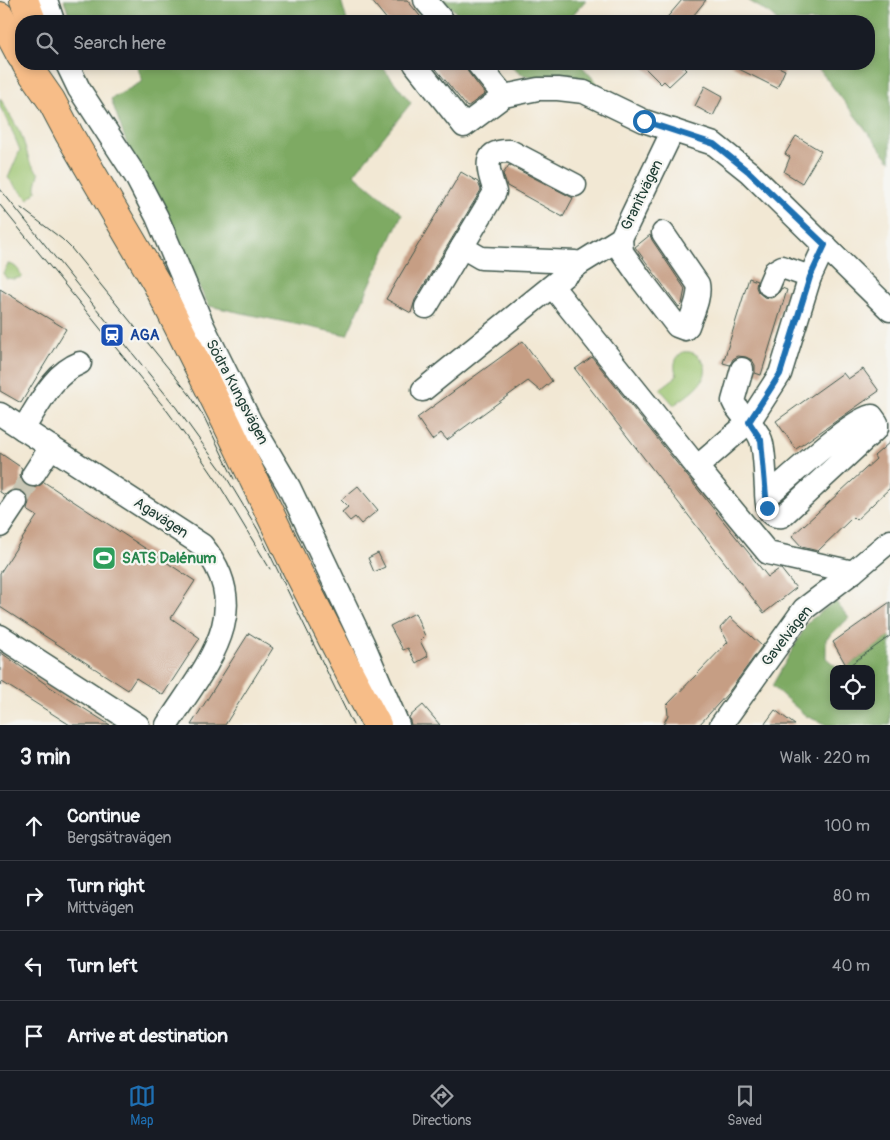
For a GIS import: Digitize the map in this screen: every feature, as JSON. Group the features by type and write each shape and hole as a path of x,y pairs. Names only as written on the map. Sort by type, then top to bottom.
{"main road":[{"path":"24,0 30,15"},
{"path":"0,16 15,45"},
{"name":"Södra Kungsvägen","path":"30,70 51,100 157,284 316,608 378,725"},
{"name":"Södra Kungsvägen","path":"45,70 51,100"}],"street":[{"path":"46,0 51,15"},
{"path":"425,0 438,15"},
{"name":"Södra Kungsvägen","path":"70,70 80,89 135,175 157,217 204,328 250,421 289,487 398,725"},
{"path":"420,70 464,126 504,96 538,89 558,89 584,92 644,121 714,144 749,172 890,310"},
{"path":"483,70 504,96"},
{"name":"Granitvägen","path":"423,390 579,264 621,238 673,130"},
{"path":"426,307 495,192 488,167 489,160 494,153 501,150 510,150 575,185"},
{"path":"621,238 622,252 677,326 685,329 688,326 695,304 699,290 698,284 663,233"},
{"path":"696,467 747,424 780,374 810,277 825,245"},
{"path":"462,247 481,258 576,262 579,264"},
{"path":"769,285 775,271 782,267 810,277"},
{"path":"552,286 696,467 768,553 853,572"},
{"path":"23,429 41,387 54,381 70,367 80,363"},
{"path":"742,369 733,401 747,424 761,440 767,498 768,553"},
{"name":"Agavägen","path":"0,414 202,545 213,558 220,572 225,591 225,625 210,658 167,725"},
{"path":"872,416 876,420 877,428 789,511 777,517 771,513 767,498 833,440 858,422 872,416"},
{"path":"33,475 51,447"},
{"path":"0,526 16,502"},
{"name":"Gavelvägen","path":"721,725 804,610 890,541"},
{"path":"0,636 138,725"}],"green space":[{"path":"64,0 341,0 345,15 69,15"},
{"path":"443,0 586,0 572,15 459,15"},
{"path":"748,0 890,0 890,161 820,70 875,70 875,15 771,15"},
{"path":"138,70 385,70 411,103 354,174 402,214 347,335 209,306 131,156 111,99 143,81"},
{"path":"516,70 585,70 607,94 520,74"},
{"path":"0,98 21,134 30,162 39,174 36,192 28,199 8,178 20,150 0,107"},
{"path":"8,264 17,268 22,277 6,278 3,273"},
{"path":"683,352 693,353 699,357 705,366 705,373 703,380 698,386 674,405 660,389 677,376 675,362"},
{"path":"835,601 849,618 826,639 826,658 834,665 830,665 830,710 875,710 875,665 850,665 890,636 890,725 827,725 806,716 772,686 808,622"}],"building":[{"path":"371,0 407,0 419,15 383,15"},
{"path":"682,0 706,0 694,15 669,15"},
{"path":"437,70 467,70 485,94 467,107"},
{"path":"647,70 686,70 669,86 664,81 661,84"},
{"path":"741,70 785,70 777,88"},
{"path":"705,86 723,96 713,116 695,106"},
{"path":"796,136 821,151 802,183 784,172 790,157 785,154"},
{"path":"509,165 573,198 563,217 507,186 503,174"},
{"path":"461,172 478,182 481,190 415,300 411,313 386,299"},
{"path":"650,235 685,289 682,304 679,307 635,247"},
{"path":"749,278 757,281 756,287 758,292 764,297 771,298 776,296 782,288 787,290 761,375 755,373 755,365 752,360 746,357 738,356 733,359 730,365 723,363"},
{"path":"0,289 66,329 21,403 0,391"},
{"path":"523,341 552,381 540,391 528,381 447,440 441,433 432,440 417,418"},
{"path":"592,357 768,577 781,569 796,588 764,613 575,369"},
{"path":"863,369 879,391 796,449 776,421 843,373 848,379"},
{"path":"890,442 890,488 856,520 853,517 818,551 802,547 792,536 876,459 874,456"},
{"path":"0,453 22,468 21,481 26,486 33,488 44,482 195,581 171,618 200,638 163,695 136,678 128,690 0,607 0,573 37,516 27,510 29,502 24,491 16,489 5,495 0,492"},
{"path":"358,486 378,510 361,524 355,517 350,521 342,512 348,507 341,500"},
{"path":"378,553 385,567 374,572 368,558"},
{"path":"890,602 890,636 850,665 846,665 833,642"},
{"path":"415,613 425,636 420,641 428,656 416,663 408,648 403,650 390,626"},
{"path":"730,617 762,646 728,693 699,725 663,725 668,715 667,705 728,642 720,628"},
{"path":"249,633 273,648 225,725 191,725"},
{"path":"0,652 50,687 110,725 70,725 2,682 0,685"},
{"path":"423,705 440,725 411,725 409,717"},
{"path":"775,710 795,725 764,725"}],"tunnel":[{"path":"16,502 33,475"}],"tram line":[{"path":"0,189 175,406 225,475 258,530 353,725"},
{"path":"0,205 168,412 217,481 270,569"},
{"path":"21,208 71,248 190,395 204,417 234,479"}],"place":[{"name":"AGA","path":"112,335"},
{"name":"SATS Dalénum","path":"104,558"}],"route":[{"path":"644,121 714,144 749,172 825,245 810,277 780,374 749,422 761,440 767,508"}]}
